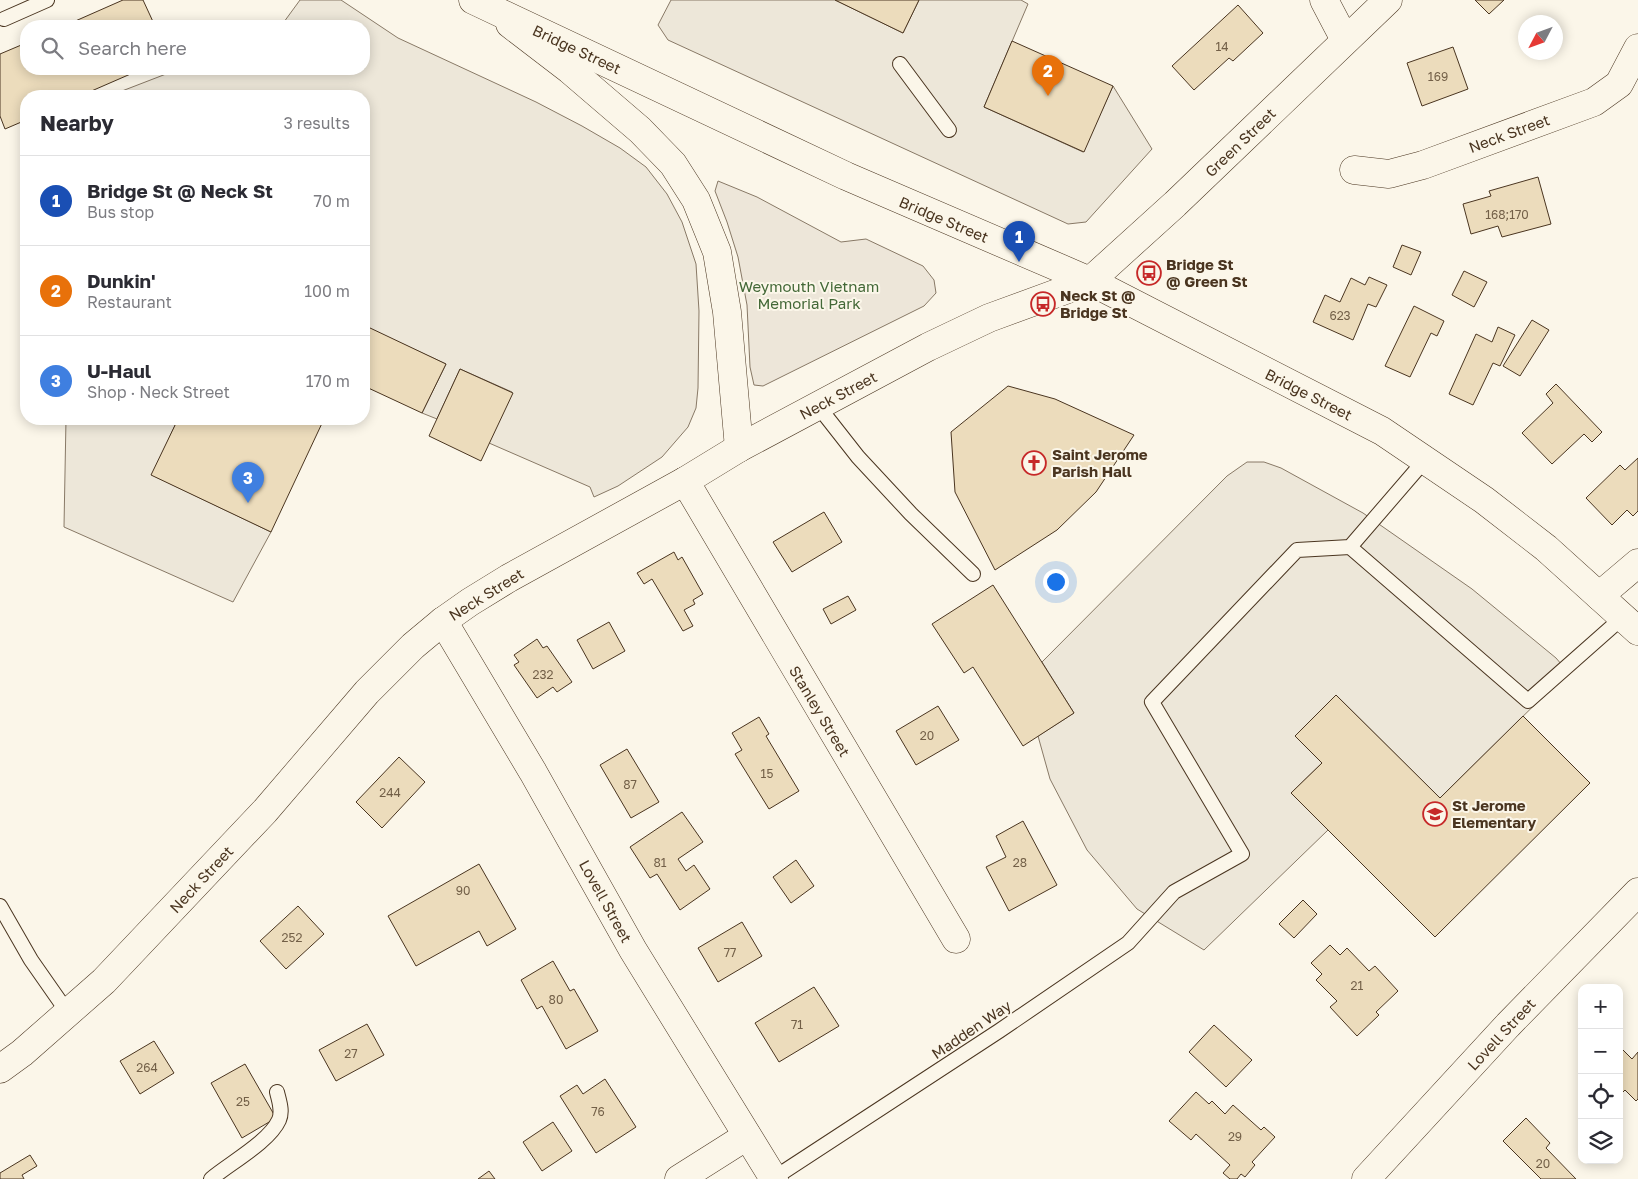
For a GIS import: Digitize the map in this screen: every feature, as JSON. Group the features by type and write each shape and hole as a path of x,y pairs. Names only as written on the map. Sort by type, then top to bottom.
{"street":[{"path":"1324,0 1345,40"},
{"name":"Green Street","path":"1090,281 1182,197 1388,0"},
{"path":"479,3 570,70 640,130 673,164 696,200 717,252 727,312 739,448"},
{"name":"Bridge Street","path":"479,3 846,176 1090,281 1382,431 1484,500 1546,548 1630,624"},
{"name":"Neck Street","path":"1354,170 1389,174 1423,165 1594,102 1619,84 1638,48"},
{"name":"Neck Street","path":"0,1069 104,981 265,811 367,692 413,646 443,621 509,578 685,481 739,448 928,347 989,318 1090,281"},
{"name":"Stanley Street","path":"685,481 956,939"},
{"path":"1599,596 1638,563"},
{"name":"Lovell Street","path":"443,621 533,772 633,950 774,1179"},
{"name":"Lovell Street","path":"1366,1179 1508,1025 1637,894"},
{"path":"679,1179 747,1136"}],"lane":[{"path":"4,19 47,0"},
{"path":"900,64 949,130"},
{"path":"818,406 858,457 911,514 973,574"},
{"path":"1425,460 1350,547 1528,701 1630,624"},
{"name":"Madden Way","path":"774,1179 1128,943 1174,892 1242,854 1152,702 1297,550 1350,547"},
{"path":"0,906 31,960 68,1013"},
{"path":"211,1179 272,1131 280,1118 280,1104 277,1092"}],"green space":[{"name":"Weymouth Vietnam Memorial Park","path":"718,181 757,197 841,242 866,239 923,266 934,280 936,293 924,306 763,386 754,385 750,367 747,305 738,257 715,191"}],"shaded area":[{"path":"300,0 341,0 398,38 536,102 620,148 646,167 667,194 682,222 696,264 699,311 696,408 688,427 662,457 618,486 594,497 590,487 489,443 512,392 460,369 437,419 422,413 446,364 370,329 370,90 125,90 163,75 370,75 370,20 285,20"},
{"path":"671,0 835,0 903,33 919,0 1021,0 1028,4 984,107 1083,152 1113,86 1152,149 1086,222 1068,224 668,40 658,25"},
{"path":"66,425 175,425 152,475 271,532 233,602 64,527"},
{"path":"1247,462 1264,462 1281,468 1363,513 1472,589 1556,658 1568,672 1440,798 1336,695 1295,736 1322,763 1291,793 1328,830 1204,950 1137,909 1087,850 1050,779 1038,736 1074,713 1042,662 1227,476"}],"building":[{"path":"123,0 143,0 152,20 78,20"},
{"path":"835,0 919,0 903,33"},
{"path":"1475,0 1504,0 1489,14"},
{"path":"1238,5 1263,33 1233,61 1229,58 1194,90 1172,66"},
{"path":"1012,41 1113,86 1084,152 984,107"},
{"path":"20,46 20,75 128,75 94,90 20,90 20,123 5,129 0,116 0,54"},
{"path":"1453,47 1468,89 1422,106 1407,63"},
{"path":"1538,177 1551,224 1502,237 1498,226 1471,234 1463,204 1491,196 1489,191"},
{"path":"1402,245 1421,252 1411,275 1393,267"},
{"path":"1464,271 1487,282 1474,307 1452,295"},
{"path":"1369,277 1387,285 1376,307 1368,304 1353,340 1313,322 1325,295 1340,302 1351,278 1365,285"},
{"path":"1414,306 1444,321 1437,336 1431,333 1410,377 1385,366"},
{"path":"1532,320 1549,330 1520,376 1503,366"},
{"path":"1498,327 1515,335 1500,366 1493,363 1473,405 1449,394 1476,334 1492,342"},
{"path":"370,328 446,364 422,413 370,389"},
{"path":"460,369 513,393 481,461 429,436"},
{"path":"1556,384 1602,432 1592,442 1584,434 1552,464 1522,433 1553,403 1546,394"},
{"name":"Saint Jerome Parish Hall","path":"1008,386 1055,399 1134,435 1096,492 1057,530 995,570 955,492 951,432"},
{"path":"175,425 321,425 271,532 151,475"},
{"path":"1638,458 1638,511 1633,516 1627,510 1612,525 1586,498 1620,465 1625,470"},
{"path":"824,512 842,542 792,572 773,542"},
{"path":"674,552 678,560 682,557 703,594 693,600 695,604 684,610 693,626 683,631 652,579 644,584 637,573"},
{"path":"993,585 1074,713 1023,746 973,667 964,673 932,624"},
{"path":"848,596 856,610 831,624 823,609"},
{"path":"609,622 625,651 593,669 577,640"},
{"path":"537,639 543,648 547,646 572,682 557,692 553,687 537,698 514,665 519,662 514,655"},
{"name":"St Jerome Elementary","path":"1336,695 1440,798 1523,716 1590,783 1435,937 1291,793 1322,763 1295,736"},
{"path":"938,706 959,740 916,765 896,731"},
{"path":"759,717 769,734 766,736 799,791 769,809 735,754 742,750 732,733"},
{"path":"627,749 659,802 631,818 600,765"},
{"path":"399,757 425,782 382,828 356,802"},
{"path":"682,812 703,842 678,859 686,871 694,865 710,889 680,910 657,874 650,878 630,847"},
{"path":"1023,821 1057,885 1009,911 986,867 1006,857 996,836"},
{"path":"796,860 814,886 791,903 773,877"},
{"path":"479,864 516,929 487,946 479,931 416,966 388,916"},
{"path":"1303,900 1317,914 1294,938 1279,924"},
{"path":"298,906 324,934 286,969 260,941"},
{"path":"742,922 762,956 718,982 698,948"},
{"path":"1330,945 1340,955 1347,948 1369,971 1375,966 1398,991 1376,1012 1379,1015 1357,1036 1330,1007 1337,1001 1316,980 1322,974 1311,963"},
{"path":"553,961 570,991 574,989 598,1031 566,1049 542,1006 537,1009 521,980"},
{"path":"814,987 839,1026 779,1062 755,1023"},
{"path":"367,1024 384,1055 336,1081 319,1050"},
{"path":"1214,1025 1252,1060 1226,1087 1189,1052"},
{"path":"154,1041 174,1073 140,1094 120,1061"},
{"path":"1623,1050 1632,1059 1638,1052 1638,1099 1636,1101 1625,1090 1623,1092"},
{"path":"245,1064 276,1118 242,1138 211,1083"},
{"path":"605,1079 636,1127 596,1153 560,1096 577,1085 583,1094"},
{"path":"1196,1092 1209,1104 1212,1101 1225,1114 1233,1105 1261,1130 1264,1127 1275,1137 1252,1162 1255,1165 1245,1177 1241,1174 1237,1179 1230,1179 1223,1173 1230,1165 1196,1134 1191,1140 1169,1121"},
{"path":"1526,1118 1550,1143 1546,1148 1576,1179 1541,1179 1503,1141"},
{"path":"553,1122 572,1151 542,1171 523,1142"},
{"path":"30,1155 37,1166 22,1175 24,1179 0,1179 0,1173"},
{"path":"489,1171 495,1179 478,1179"}],"place":[{"name":"Dunkin'","path":"1048,96"},
{"name":"Bridge St @ Neck St","path":"1019,262"},
{"name":"Bridge St @ Green St","path":"1149,273"},
{"name":"Neck St @ Bridge St","path":"1043,304"},
{"name":"Saint Jerome Parish Hall","path":"1034,463"},
{"name":"U-Haul","path":"248,503"},
{"name":"St Jerome Elementary","path":"1435,814"}]}
